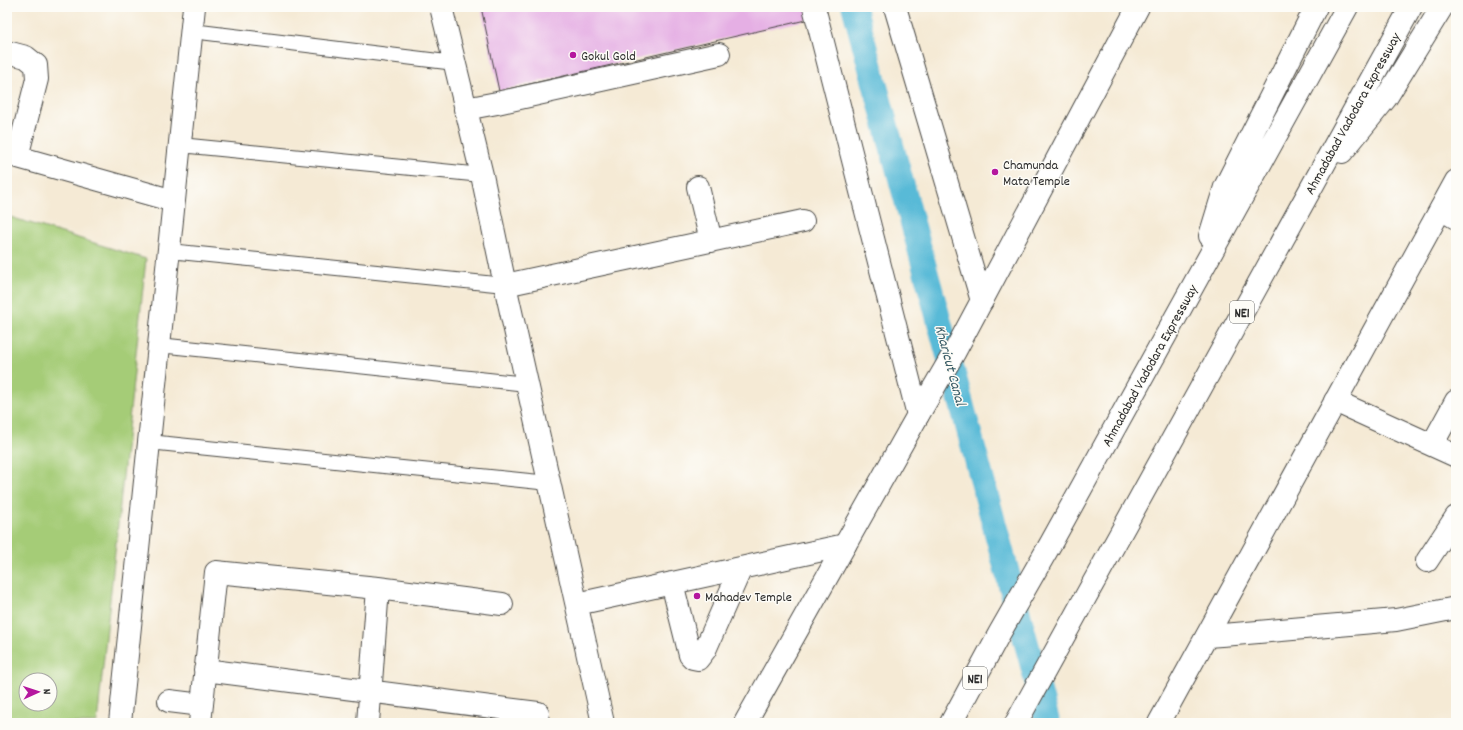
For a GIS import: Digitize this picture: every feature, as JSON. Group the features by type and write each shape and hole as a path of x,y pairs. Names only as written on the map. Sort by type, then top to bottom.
{"main road":[{"path":"120,723 194,7"},
{"path":"441,7 482,174 505,285 603,723"},
{"path":"814,7 918,416"},
{"path":"895,7 982,301"},
{"path":"745,723 951,359 1138,7"},
{"path":"1198,276 1224,187 1316,7"},
{"name":"Ahmadabad Vadodara Expressway","path":"951,723 1347,7"},
{"name":"Ahmadabad Vadodara Expressway","path":"1016,723 1073,617 1411,7"},
{"path":"1308,192 1386,98 1442,7"},
{"path":"7,52 26,57 36,65 37,79 12,156 174,201"},
{"path":"465,109 719,54"},
{"path":"1160,723 1335,401 1448,214 1456,181"},
{"path":"698,187 711,241"},
{"path":"505,285 803,221"},
{"path":"1335,401 1456,456"},
{"path":"1432,445 1456,401"},
{"path":"1427,561 1456,517"},
{"path":"576,604 845,545"},
{"path":"672,583 690,655 693,658 698,658 705,650 742,568"},
{"path":"169,701 201,714 216,572 378,588 502,604"},
{"path":"368,723 378,588"},
{"path":"1207,636 1396,620 1456,608"},
{"path":"206,670 538,713"}],"lane":[{"path":"192,31 455,63"},
{"path":"180,145 482,174"},
{"path":"170,250 505,285"},
{"path":"159,345 527,384"},
{"path":"149,442 549,483"}],"green space":[{"path":"7,216 146,259 97,723 7,723"}],"building":[{"name":"Gokul Gold","path":"481,7 807,7 810,19 499,91"}],"waterway":[{"name":"Kharicut Canal","path":"854,7 1048,723"}],"place":[{"name":"Gokul Gold","path":"573,55"},
{"name":"Chamunda Mata Temple","path":"995,172"},
{"name":"Mahadev Temple","path":"697,596"}]}
